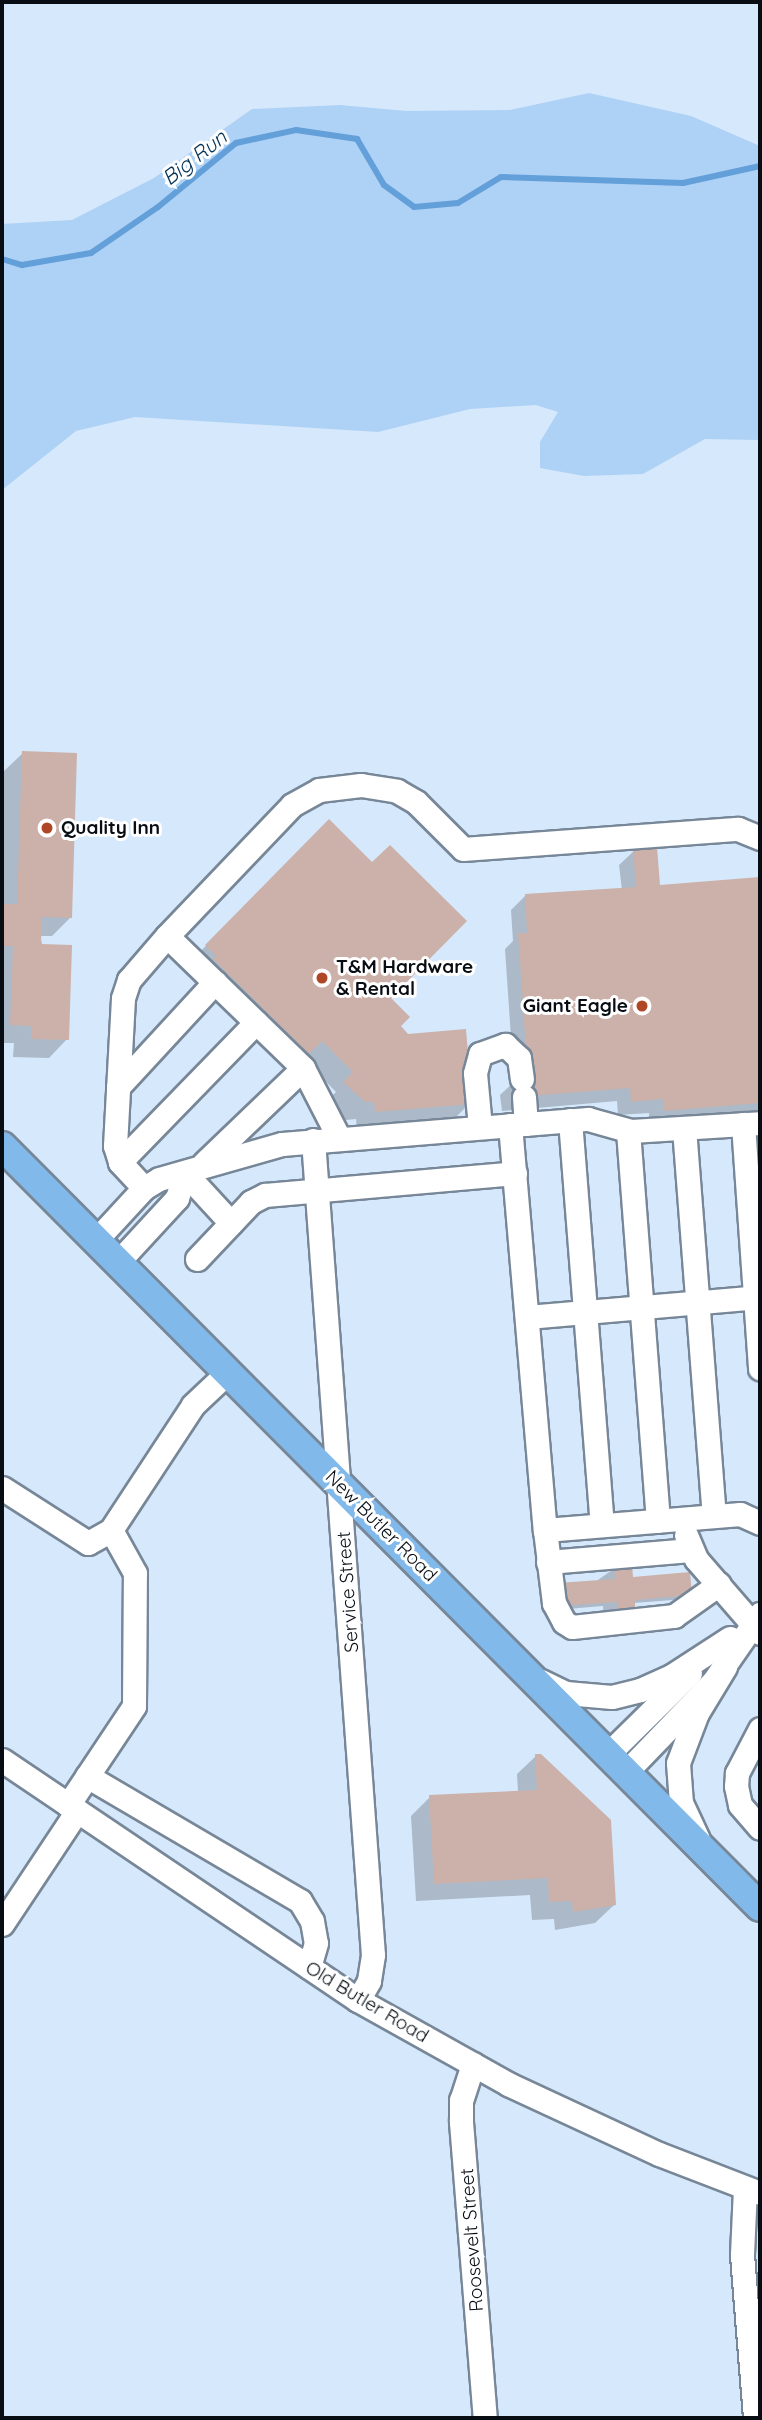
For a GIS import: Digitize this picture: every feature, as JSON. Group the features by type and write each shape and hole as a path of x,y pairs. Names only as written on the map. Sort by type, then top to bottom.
{"main road":[{"name":"New Butler Road","path":"2,1146 760,1907"}],"street":[{"path":"144,1188 120,1162 115,1146 126,989 167,936 292,805 319,790 361,785 397,791 416,802 463,849 738,829 760,838"},
{"path":"167,936 303,1068 339,1138"},
{"path":"118,1087 215,982"},
{"path":"120,1162 256,1022"},
{"path":"480,1127 475,1073 480,1055 505,1045 519,1058 523,1088 514,1173 548,1562 558,1614 572,1627 674,1616 719,1584"},
{"path":"118,1262 177,1198 193,1169 303,1068"},
{"path":"570,1120 602,1525"},
{"path":"96,1240 144,1188 256,1149 313,1140 570,1120 601,1121 628,1130 751,1123 760,1368"},
{"path":"684,1128 714,1516"},
{"path":"628,1130 658,1521"},
{"name":"Service Street","path":"313,1140 373,1955 369,1981 358,2000"},
{"path":"193,1169 231,1223"},
{"path":"197,1259 231,1223 265,1195 514,1173"},
{"path":"527,1317 758,1297"},
{"path":"2,1488 88,1543 111,1530 193,1405 228,1372"},
{"path":"545,1530 740,1514 760,1523"},
{"path":"684,1518 690,1550 757,1624"},
{"path":"2,1924 73,1808 88,1776 134,1706 135,1573 111,1530"},
{"path":"548,1562 690,1550"},
{"path":"523,1668 566,1693 612,1697 673,1675 757,1624"},
{"path":"712,1859 681,1803 678,1763 697,1713 725,1667 757,1624"},
{"path":"617,1763 730,1638"},
{"path":"617,1763 725,1667"},
{"path":"758,1738 744,1787 760,1812"},
{"path":"758,1738 737,1773 736,1786 740,1805 760,1828"},
{"name":"Old Butler Road","path":"2,1760 358,2000 473,2064 583,2120 752,2190"},
{"path":"88,1776 300,1901 312,1921 316,1943 310,1968"},
{"name":"Roosevelt Street","path":"473,2064 461,2100 461,2122 485,2418"},
{"path":"752,2190 742,2255 755,2418"}],"shaded area":[{"path":"589,93 691,116 760,146 760,440 705,439 643,474 584,476 540,468 540,442 558,412 536,405 470,409 378,432 135,417 76,431 2,490 2,224 72,220 154,178 252,109 340,105 406,111 510,110"}],"building":[{"name":"Quality Inn","path":"22,751 77,753 72,918 42,917 41,944 72,945 69,1040 31,1039 31,1026 10,1025 13,946 2,946 2,904 17,904"},
{"name":"T&M Hardware & Rental","path":"329,819 372,862 390,845 467,921 391,998 410,1017 401,1026 408,1034 466,1029 472,1104 375,1112 374,1102 365,1102 343,1082 353,1072 322,1041 309,1054 213,959 216,956 205,945"},
{"name":"Giant Eagle","path":"657,847 660,885 760,877 760,1103 663,1111 663,1099 631,1102 630,1088 516,1097 513,1080 528,1078 518,933 527,933 525,894 636,887 633,849"},
{"path":"632,1564 633,1577 690,1572 692,1595 635,1600 635,1608 618,1609 617,1602 558,1606 557,1583 615,1579 614,1566"},
{"path":"535,1754 541,1754 611,1820 616,1905 573,1912 572,1901 549,1902 548,1878 434,1884 429,1795 537,1790"}],"waterway":[{"name":"Big Run","path":"2,259 22,265 91,253 158,207 236,143 296,130 357,139 384,185 414,207 458,203 501,177 683,183 760,166"}],"place":[{"name":"Quality Inn","path":"47,828"},
{"name":"T&M Hardware & Rental","path":"322,978"},
{"name":"Giant Eagle","path":"642,1006"}]}
